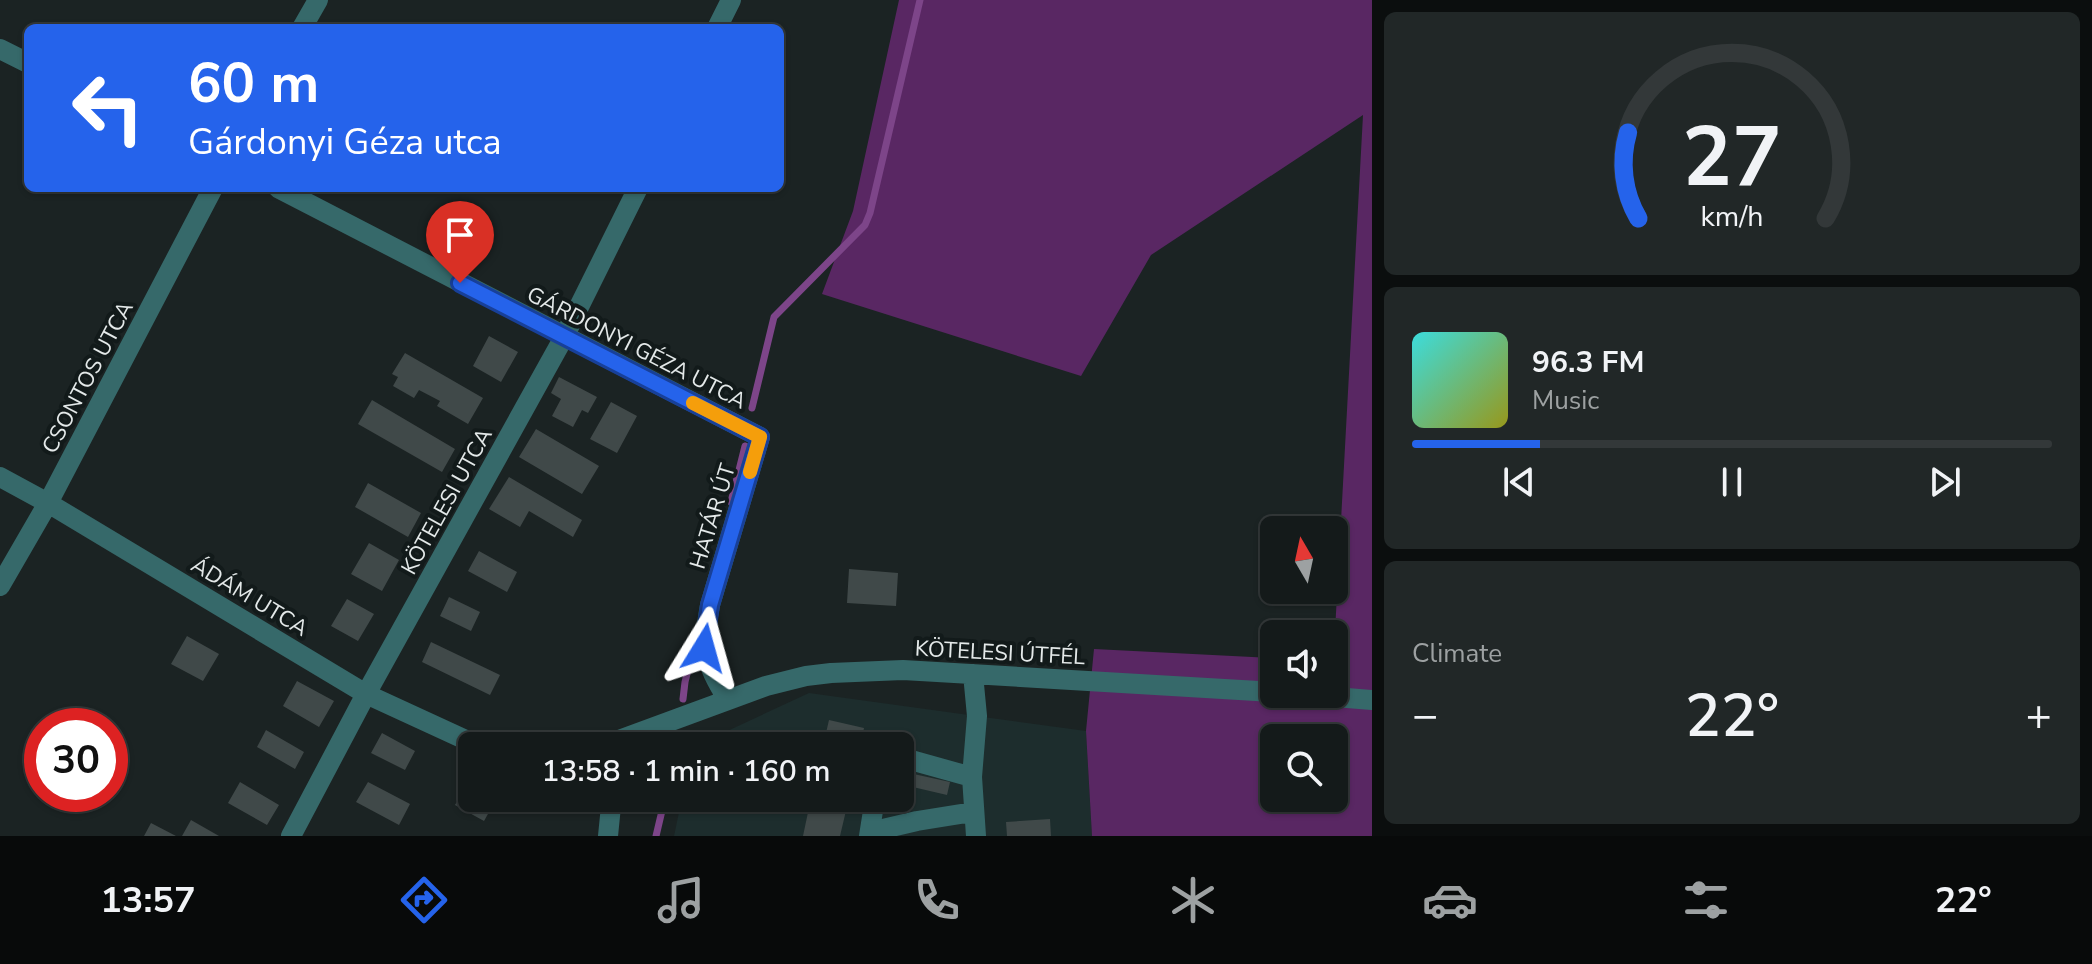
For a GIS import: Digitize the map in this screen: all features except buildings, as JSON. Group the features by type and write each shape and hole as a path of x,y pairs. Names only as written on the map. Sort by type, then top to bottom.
{"street":[{"path":"304,24 318,0"},
{"path":"719,24 730,0"},
{"path":"0,49 24,61"},
{"name":"CSONTOS UTCA","path":"0,586 48,503 211,192"},
{"name":"GÁRDONYI GÉZA UTCA","path":"286,192 760,437"},
{"name":"KÖTELESI UTCA","path":"291,836 564,337 636,192"},
{"name":"HATÁR ÚT","path":"728,700 711,672 704,648 710,605 760,437"},
{"name":"ÁDÁM UTCA","path":"0,477 366,694 458,736"},
{"name":"KÖTELESI ÚTFÉL","path":"728,700 806,676 903,670 1260,691"},
{"path":"973,674 977,716 972,777 976,836"},
{"path":"1348,698 1372,700"},
{"path":"641,732 728,700"},
{"path":"914,761 972,777"},
{"path":"608,836 610,812"},
{"path":"873,812 870,834 917,821 973,812"}],"shaded area":[{"path":"899,0 1372,0 1372,836 1092,836 1086,731 1094,649 1260,657 1260,708 1348,708 1348,620 1336,620 1336,604 1348,604 1348,516 1341,516 1363,115 1151,255 1081,376 822,294 853,211"},
{"path":"809,693 1086,731 1092,836 674,836 679,812 914,812 914,732 725,732"}],"waterway":[{"path":"752,408 774,317 865,225 870,213 920,0"},
{"path":"731,502 745,446"},
{"path":"683,699 698,630"},
{"path":"656,836 662,812"}],"slow traffic":[{"path":"693,403 760,437 750,472"}],"route":[{"path":"460,283 760,437 710,605 704,648"}]}
